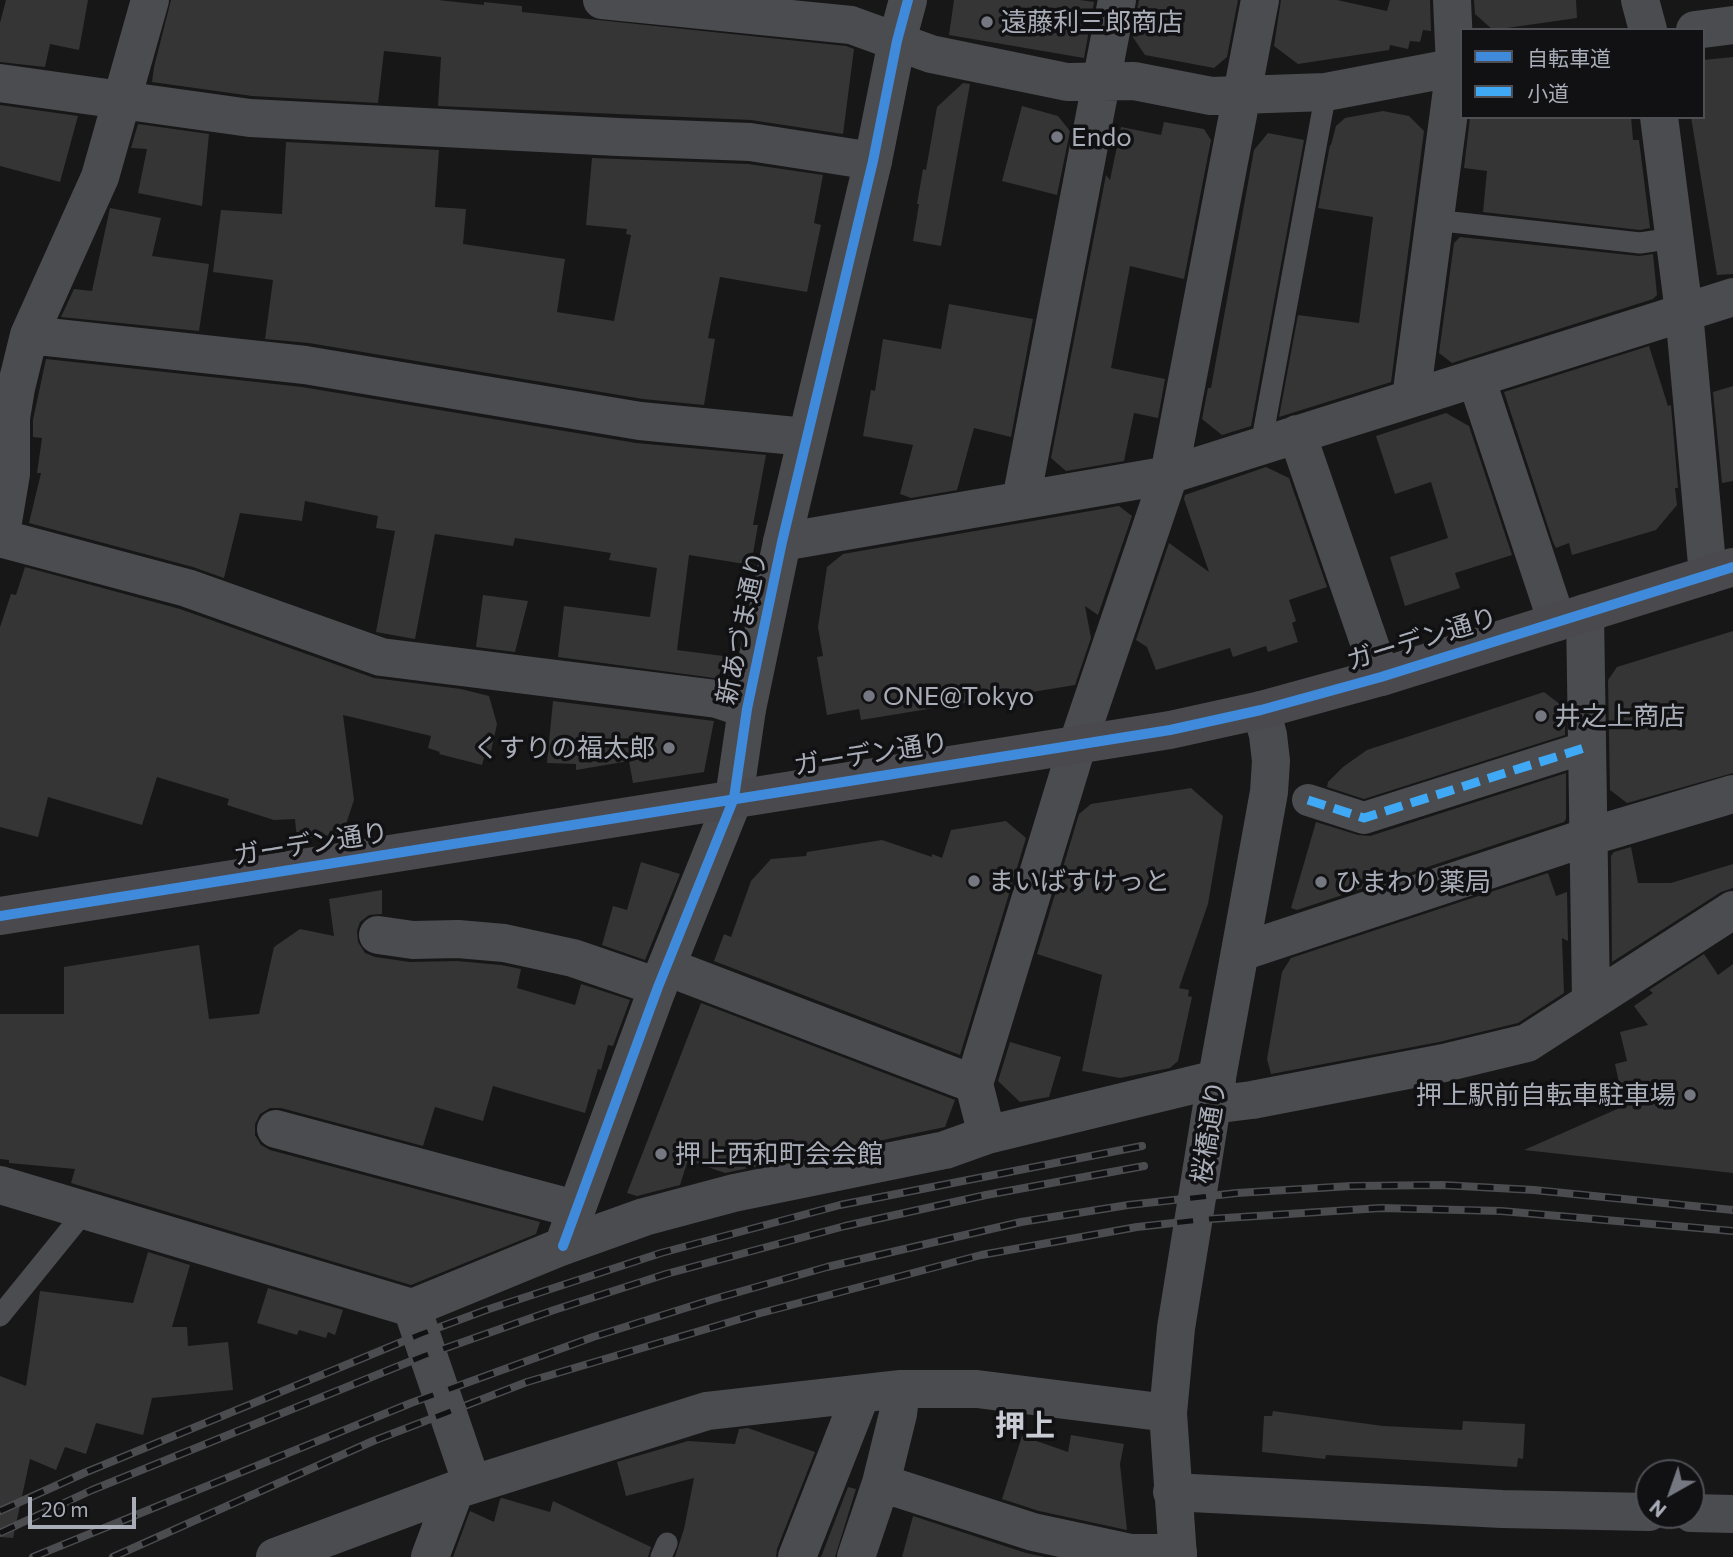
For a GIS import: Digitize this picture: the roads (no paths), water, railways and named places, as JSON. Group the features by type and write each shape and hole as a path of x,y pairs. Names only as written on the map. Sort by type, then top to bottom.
{"main road":[{"name":"ガーデン通り","path":"0,916 1170,730 1261,710 1381,677 1721,571"}],"street":[{"path":"150,0 100,177 29,335 16,388 5,418 11,474 0,538 187,587 381,657 717,699 747,709"},
{"path":"602,0 851,24 931,54 1067,82 1133,81 1211,96 1326,92 1458,66"},
{"name":"新あづま通り","path":"562,1246 662,977 734,798 747,709 782,542 873,160 908,0"},
{"path":"1021,500 1117,0"},
{"path":"986,1135 974,1084 1078,743 1169,475 1260,0"},
{"path":"1411,398 1434,220 1458,66 1452,0"},
{"path":"1640,0 1647,28"},
{"path":"1705,28 1733,24"},
{"path":"0,83 250,118 750,142 873,160"},
{"path":"1659,119 1721,571"},
{"path":"782,542 1169,475 1733,297"},
{"path":"29,335 305,365 640,421 806,437"},
{"path":"1476,378 1571,618 1587,747 1591,1000"},
{"path":"1297,434 1381,677"},
{"name":"桜橋通り","path":"1178,1555 1168,1413 1176,1328 1214,1092 1269,792 1271,761 1261,710"},
{"path":"1308,800 1364,818 1587,747"},
{"path":"1241,952 1588,837 1733,794"},
{"path":"0,1185 412,1308 562,1246 644,1217 734,1193 945,1150 986,1135 1214,1092 1252,1100 1444,1063 1527,1042 1733,910"},
{"path":"378,935 414,940 458,939 504,943 662,977 974,1084"},
{"path":"275,1129 575,1209"},
{"path":"412,1308 463,1487 430,1557"},
{"path":"275,1557 463,1487 707,1411 901,1389 977,1389 1168,1413"},
{"path":"856,1557 881,1483 898,1414 901,1389"},
{"path":"797,1557 861,1394"},
{"path":"881,1483 1033,1532 1130,1553 1178,1555"},
{"path":"1172,1492 1635,1512"},
{"path":"1705,1513 1733,1514"}],"lane":[{"path":"1261,445 1326,92"},
{"path":"1434,220 1640,243 1674,238"},
{"path":"0,1316 85,1211"}],"railway":[{"path":"0,1511 84,1473 421,1334 661,1253 840,1205 1142,1146"},
{"path":"0,1533 92,1490 426,1355 666,1274 845,1226 986,1195 1144,1166"},
{"path":"33,1557 411,1403 593,1337 827,1267 1021,1222 1128,1205 1237,1193 1351,1186 1442,1185 1534,1190 1733,1210"},
{"path":"113,1557 373,1441 527,1382 757,1314 981,1255 1137,1227 1210,1219 1381,1208 1501,1211 1733,1231"}],"place":[{"name":"遠藤利三郎商店","path":"987,22"},
{"name":"Endo","path":"1057,137"},
{"name":"ONE@Tokyo","path":"869,696"},
{"name":"井之上商店","path":"1541,716"},
{"name":"くすりの福太郎","path":"669,748"},
{"name":"まいばすけっと","path":"974,881"},
{"name":"ひまわり薬局","path":"1321,882"},
{"name":"押上駅前自転車駐車場","path":"1690,1095"},
{"name":"押上西和町会会館","path":"661,1154"}],"district":[{"name":"押上","path":"1025,1426"}]}
